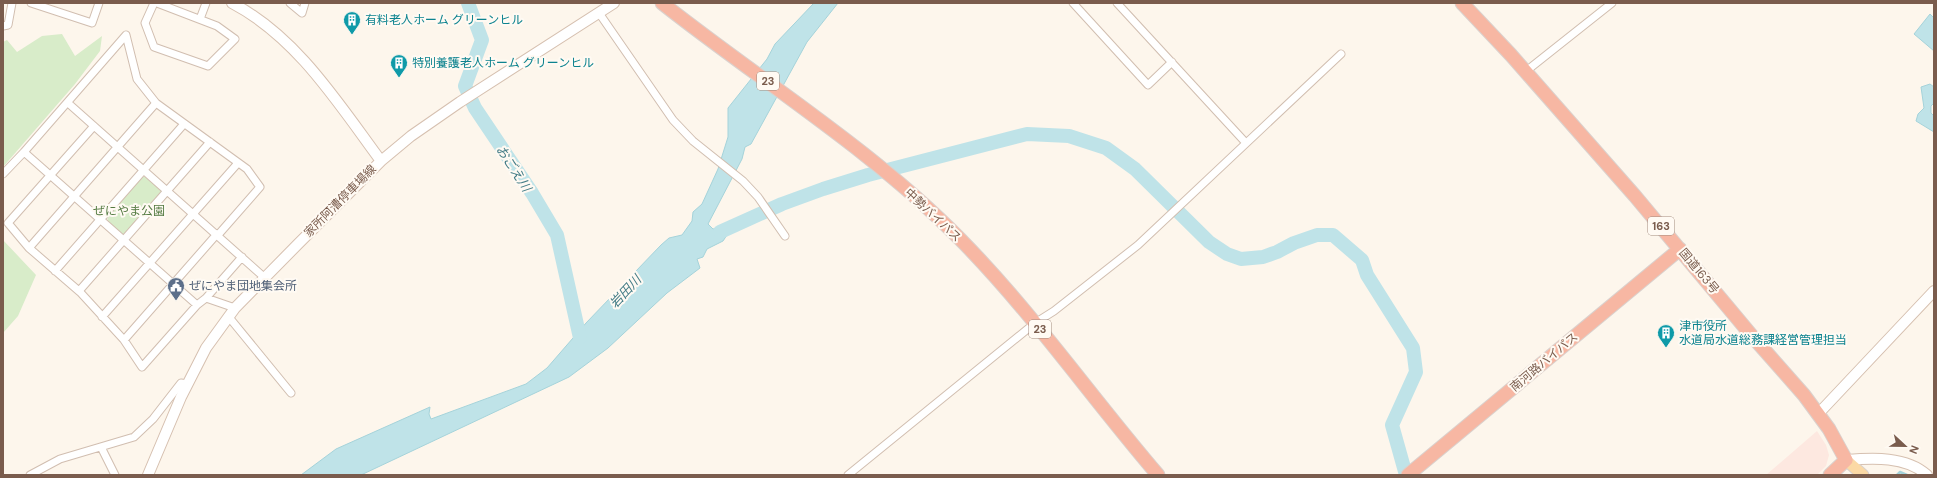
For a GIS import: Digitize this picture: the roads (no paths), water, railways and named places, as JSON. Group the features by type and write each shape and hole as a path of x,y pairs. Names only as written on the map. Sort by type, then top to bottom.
{"highway":[{"name":"中勢バイパス","path":"662,3 811,112 911,193 959,238 1035,323 1158,475"},
{"name":"国道163号","path":"1462,3 1680,248 1818,414 1837,441 1846,460"},
{"name":"南河路バイパス","path":"1408,475 1680,248"},
{"path":"1830,475 1846,460"}],"main road":[{"path":"232,3 262,22 299,56 381,161"},
{"name":"家所阿漕停車場線","path":"148,475 187,384 206,348 235,308 381,161 411,136 460,102 614,3"},
{"path":"1818,414 1934,291"},
{"path":"1846,460 1876,459 1905,463 1915,466 1927,475"},
{"path":"1846,460 1863,475"}],"street":[{"path":"3,26 8,25 12,3"},
{"path":"31,3 92,23 99,3"},
{"path":"155,3 217,26 235,39 208,66 154,47 146,23 155,3"},
{"path":"200,19 206,3"},
{"path":"290,3 302,13 305,3"},
{"path":"1073,3 1148,85 1172,62"},
{"path":"1117,3 1246,143"},
{"path":"1525,72 1612,3"},
{"path":"599,13 673,120 693,141 740,178 758,198 785,236"},
{"path":"3,174 68,103 126,35 137,78 156,103 247,168 260,187 124,340"},
{"path":"848,475 1035,323 1054,311 1138,245 1341,54"},
{"path":"68,103 193,214 218,234 265,278"},
{"path":"29,248 156,103"},
{"path":"55,271 184,124"},
{"path":"94,126 8,223 29,248 79,291 124,340 142,367 242,257"},
{"path":"79,291 210,142"},
{"path":"24,152 197,305"},
{"path":"102,317 238,163"},
{"path":"206,298 235,308"},
{"path":"228,316 291,393"},
{"path":"30,475 60,459 134,437 153,419 181,383 187,384"},
{"path":"101,447 116,475"}],"water":[{"name":"岩田川","path":"814,3 838,3 807,42 751,144 745,147 742,159 708,224 713,229 746,223 727,235 723,241 707,249 703,257 697,259 700,268 667,293 608,348 569,377 361,475 301,475 336,449 430,407 429,414 431,419 526,384 547,368 586,323 661,245 669,238 682,235 692,221 693,212 702,204 718,169 728,137 728,108 767,59 775,44"},
{"path":"1930,14 1934,18 1934,51 1914,34"},
{"path":"1930,84 1934,87 1934,103 1931,106 1931,113 1934,116 1934,132 1916,121 1918,114 1924,108 1921,87"}],"waterway":[{"name":"おごえ川","path":"468,3 482,40 465,86 475,108 532,193 557,235 580,338"},
{"path":"720,232 782,204 823,189 868,175 1027,134 1069,136 1106,148 1135,169 1209,242 1227,254 1241,259 1263,257 1277,252 1294,243 1317,235 1333,235 1362,260 1367,275 1413,348 1416,372 1392,425 1406,475"},
{"path":"1897,475 1900,472 1907,475"}],"place":[{"name":"有料老人ホーム グリーンヒル","path":"352,35"},
{"name":"特別養護老人ホーム グリーンヒル","path":"399,78"},
{"name":"ぜにやま団地集会所","path":"176,301"},
{"name":"津市役所 水道局水道総務課経営管理担当","path":"1666,348"}],"park label":[{"name":"ぜにやま公園","path":"129,211"}]}
